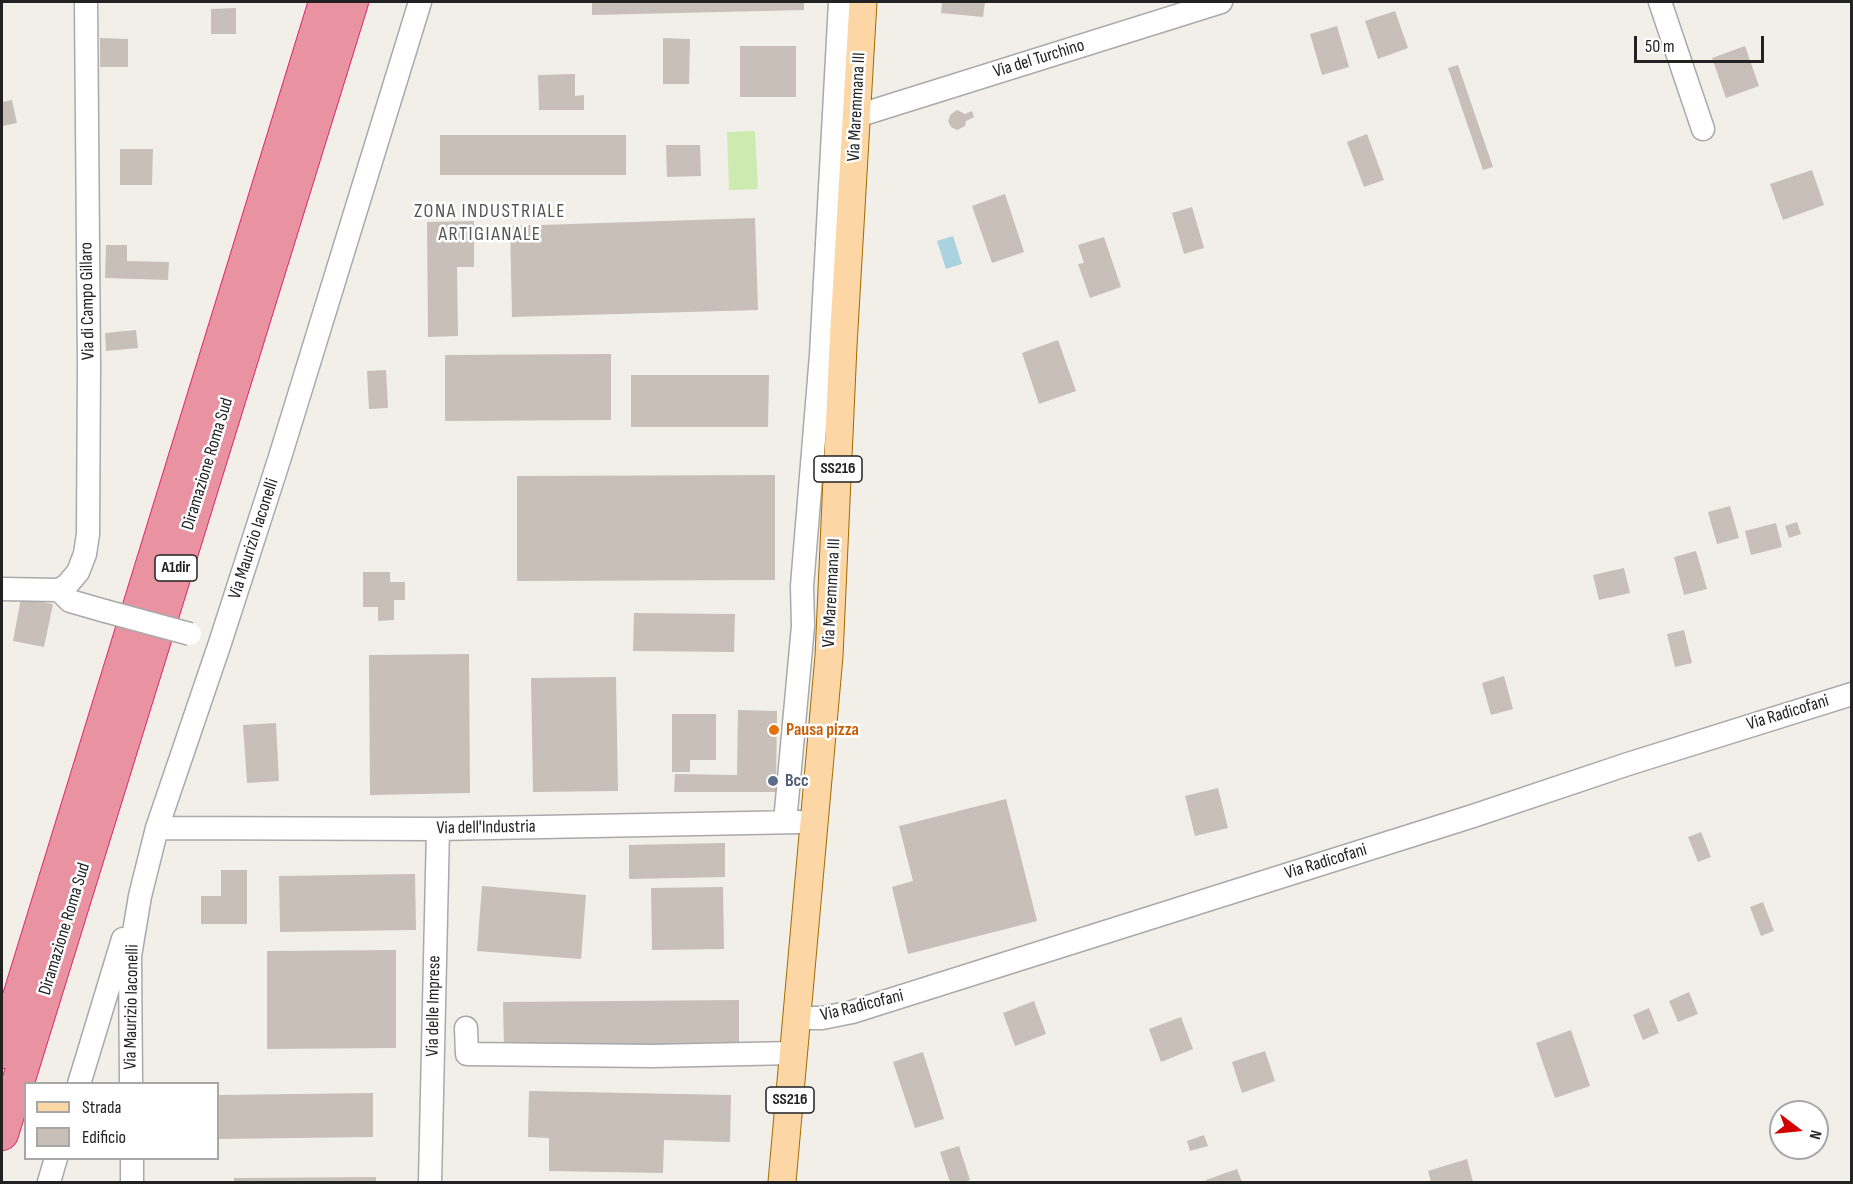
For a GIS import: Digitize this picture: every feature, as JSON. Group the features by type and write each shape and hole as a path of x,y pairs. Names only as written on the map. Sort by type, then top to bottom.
{"highway":[{"name":"Diramazione Roma Sud","path":"2,1052 325,2"},
{"name":"Diramazione Roma Sud","path":"2,1134 351,2"}],"main road":[{"name":"Via Maremmana III","path":"782,1182 816,822 829,656 843,346 863,2"}],"street":[{"name":"Via di Campo Gillaro","path":"59,590 67,585 78,572 85,554 88,534 86,2"},
{"name":"Via Maurizio Iaconelli","path":"131,1082 130,956 140,896 157,828 280,457 420,2"},
{"path":"785,822 804,626 802,586 821,354 840,2"},
{"name":"Via del Turchino","path":"857,116 1221,2"},
{"path":"1660,2 1703,129"},
{"path":"2,588 59,590 70,602 220,643"},
{"name":"Via Radicofani","path":"798,1018 834,1016 886,1001 1851,694"},
{"name":"Via dell'Industria","path":"157,828 438,829 816,822"},
{"path":"79,1082 157,828"},
{"name":"Via delle Imprese","path":"430,1182 438,829"},
{"path":"466,1028 467,1054 652,1056 795,1053"},
{"path":"49,1182 55,1160"},
{"path":"132,1160 132,1182"}],"green space":[{"path":"755,131 758,189 729,190 727,132"}],"water":[{"path":"953,236 962,264 946,269 937,241"}],"building":[{"path":"592,2 804,2 804,10 592,15"},
{"path":"942,2 985,2 983,17 941,13"},
{"path":"236,8 236,34 211,34 211,9"},
{"path":"1395,11 1408,48 1378,59 1365,21"},
{"path":"1337,26 1349,67 1322,75 1310,34"},
{"path":"100,38 128,39 128,67 100,67"},
{"path":"663,38 690,39 689,84 663,84"},
{"path":"740,46 796,46 796,97 740,97"},
{"path":"1745,46 1759,86 1726,98 1712,58"},
{"path":"1458,65 1493,167 1483,170 1448,68"},
{"path":"575,74 575,96 584,95 584,110 539,110 538,75"},
{"path":"12,100 17,123 2,126 2,102"},
{"path":"957,110 965,114 972,111 974,117 957,130 951,127 948,121 951,114"},
{"path":"1367,134 1384,180 1364,187 1347,142"},
{"path":"440,135 626,135 626,175 440,175"},
{"path":"666,145 700,145 701,176 667,177"},
{"path":"120,149 153,149 152,185 120,185"},
{"path":"1812,170 1824,205 1783,220 1770,184"},
{"path":"1005,194 1024,252 992,263 972,206"},
{"path":"1192,207 1204,248 1184,254 1172,213"},
{"path":"755,218 758,310 512,317 510,226"},
{"path":"474,221 474,267 457,267 458,336 428,337 427,222"},
{"path":"1104,237 1121,287 1090,298 1078,264 1084,263 1078,245"},
{"path":"106,245 127,245 127,261 169,262 168,280 105,278"},
{"path":"136,330 138,348 106,351 105,333"},
{"path":"1058,340 1076,391 1039,404 1022,353"},
{"path":"611,354 611,420 445,421 445,355"},
{"path":"386,370 388,408 369,409 367,371"},
{"path":"631,375 769,375 768,427 631,427"},
{"path":"775,475 775,580 517,581 517,476"},
{"path":"1730,506 1739,538 1717,544 1708,512"},
{"path":"1797,522 1801,534 1789,538 1785,526"},
{"path":"1776,523 1782,547 1751,555 1745,531"},
{"path":"1696,551 1707,589 1684,595 1674,557"},
{"path":"1624,568 1630,593 1599,600 1593,575"},
{"path":"363,572 390,572 390,582 405,582 405,600 394,600 394,620 378,621 378,607 363,607"},
{"path":"21,598 53,604 44,647 13,641"},
{"path":"634,613 735,614 734,652 633,651"},
{"path":"1684,630 1692,663 1675,667 1667,634"},
{"path":"469,654 470,793 370,795 369,655"},
{"path":"1504,676 1513,709 1491,715 1482,683"},
{"path":"616,677 618,791 533,792 531,678"},
{"path":"738,710 777,711 776,792 674,792 675,774 737,775"},
{"path":"672,714 716,714 716,760 690,760 690,772 672,772"},
{"path":"276,723 279,781 247,783 243,725"},
{"path":"1218,788 1228,828 1195,836 1185,796"},
{"path":"1006,799 1037,921 908,954 892,887 913,881 899,826"},
{"path":"1701,832 1711,857 1698,862 1688,837"},
{"path":"725,843 725,877 629,879 629,845"},
{"path":"221,870 247,870 247,924 201,924 201,896 221,896"},
{"path":"415,874 416,930 280,932 279,876"},
{"path":"482,886 586,895 581,959 477,951"},
{"path":"723,887 724,949 652,950 651,888"},
{"path":"1763,902 1774,931 1761,936 1750,907"},
{"path":"396,950 396,1048 267,1049 267,951"},
{"path":"1689,992 1698,1014 1678,1022 1669,1001"},
{"path":"739,1000 739,1048 504,1050 503,1002"},
{"path":"1034,1001 1046,1034 1015,1046 1003,1013"},
{"path":"1649,1008 1659,1033 1643,1040 1633,1015"},
{"path":"1181,1017 1193,1049 1161,1062 1149,1029"},
{"path":"1571,1030 1590,1086 1555,1098 1536,1043"},
{"path":"1265,1051 1275,1081 1242,1093 1232,1062"},
{"path":"923,1052 944,1119 915,1128 893,1062"},
{"path":"529,1091 731,1095 730,1142 664,1140 663,1173 549,1171 549,1138 528,1137"},
{"path":"373,1093 373,1137 219,1139 219,1095"},
{"path":"1204,1135 1208,1146 1190,1151 1187,1141"},
{"path":"959,1146 970,1180 950,1182 940,1152"},
{"path":"1467,1159 1473,1182 1431,1182 1428,1171"},
{"path":"1237,1169 1242,1182 1207,1182 1206,1180"},
{"path":"376,1177 376,1182 234,1182 234,1178"}],"place":[{"name":"Pausa pizza","path":"774,730"},
{"name":"Bcc","path":"773,781"}],"district":[{"name":"ZONA INDUSTRIALE ARTIGIANALE","path":"490,224"}]}
